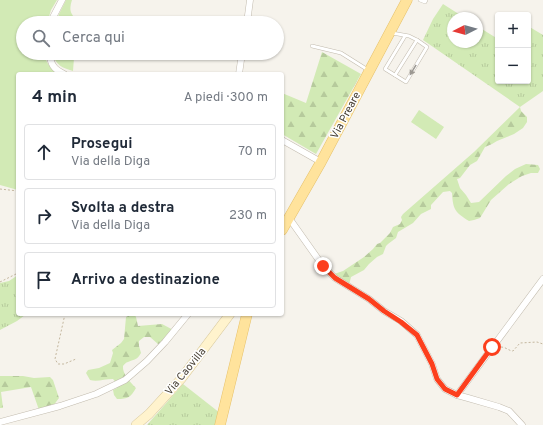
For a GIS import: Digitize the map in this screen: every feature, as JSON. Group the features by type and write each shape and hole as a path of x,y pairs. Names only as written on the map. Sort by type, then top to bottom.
{"main road":[{"name":"Via Preare","path":"284,227 321,162 407,0"},
{"name":"Via Caovilla","path":"136,425 149,414 181,379 228,316"},
{"path":"220,425 247,316"}],"street":[{"path":"54,16 62,0"},
{"path":"248,16 250,0"},
{"path":"50,60 56,70 60,72"},
{"path":"239,72 241,60"},
{"path":"284,141 321,162"},
{"path":"289,218 323,266 335,278 369,299 417,335 432,364 437,379 445,389 457,395 499,407 509,412 522,425"},
{"path":"457,395 543,279"},
{"path":"0,422 60,406 96,394 125,380 147,361 186,316"}],"lane":[{"path":"420,0 425,2 426,0"},
{"path":"390,32 408,36 417,40 427,48 406,82 385,69 405,36"},
{"path":"395,75 417,40"},
{"path":"312,46 341,53 369,71"}],"path":[{"path":"0,189 16,191"},
{"path":"0,282 16,275"},
{"path":"65,316 55,358 58,364 64,364 76,359"},
{"path":"492,347 504,347 513,351 520,344 537,342 543,344"}],"green space":[{"path":"0,0 57,0 49,16 16,16 16,60 46,60 56,72 16,72 16,189 0,185"},
{"path":"66,0 72,0 70,8 74,16 58,16"},
{"path":"443,4 456,12 447,12 447,48 483,48 483,30 495,37 495,84 531,84 531,28 543,35 543,91 520,107 423,40 433,19"},
{"path":"322,52 361,74 316,154 284,135 284,94 306,103"},
{"path":"55,60 74,60 73,71 60,65"},
{"path":"520,107 521,111 527,117 527,122 523,128 514,134 485,147 477,161 470,165 460,178 457,179 460,188 471,203 479,202 506,176 515,169 526,164 538,165 540,169 538,173 531,173 522,176 509,184 491,200 480,218 469,221 458,213 454,207 452,193 450,191 443,192 431,205 431,209 421,214 413,223 398,232 396,238 386,246 383,254 377,257 364,270 351,277 349,285 334,274 343,271 364,257 377,244 380,243 390,233 393,227 400,224 403,214 474,152"},
{"path":"419,110 444,127 436,139 411,122"},
{"path":"16,276 16,316 24,316 0,330 0,283 9,281"},
{"path":"135,316 138,326 162,324 177,332 164,344 158,344 150,337 144,337 139,341 140,355 123,366 125,375 136,388 129,397 117,399 113,390 117,388 117,384 113,379 95,381 90,380 86,373 88,370 99,368 110,363 113,353 112,350 124,339 126,317"},
{"path":"0,376 23,376 34,378 50,377 53,380 59,398 50,410 39,410 31,387 1,392 3,408 0,408"},
{"path":"183,384 220,413 217,425 147,425"}],"route":[{"path":"323,266 335,278 369,299 417,335 432,364 437,379 445,389 457,395 492,347"}]}
